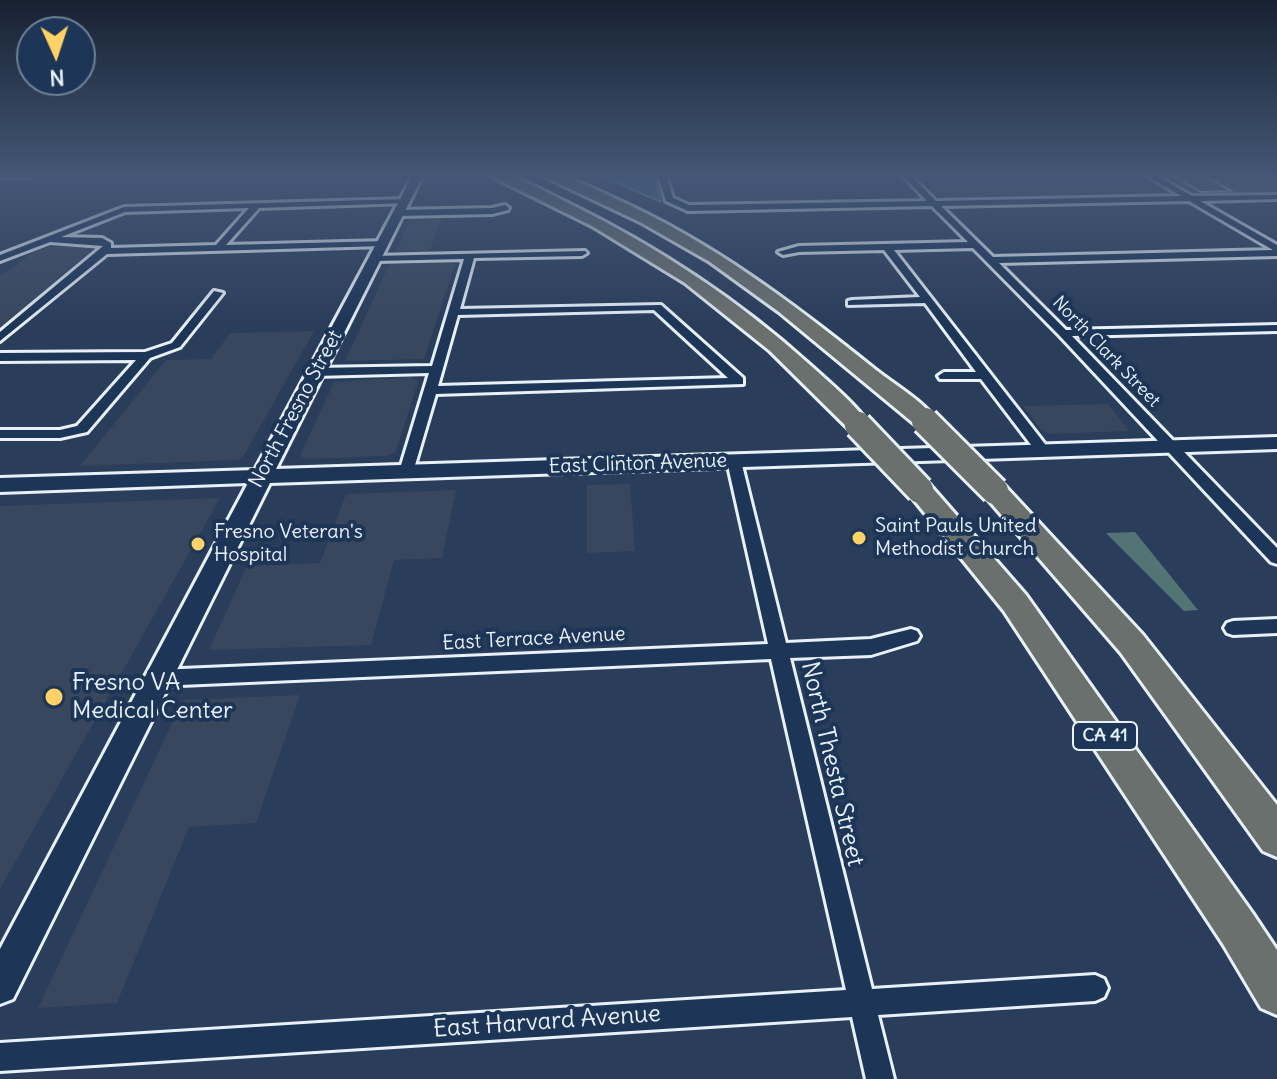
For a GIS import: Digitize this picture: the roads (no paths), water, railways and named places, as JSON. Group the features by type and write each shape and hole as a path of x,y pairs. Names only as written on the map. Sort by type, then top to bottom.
{"highway":[{"name":"CA 41","path":"602,225 692,278 786,354 920,490 1015,603 1238,929 1277,992"},
{"path":"658,225 738,273 800,318 925,421 995,491 1132,644 1277,837"}],"main road":[{"name":"North Fresno Street","path":"0,986 392,225"},
{"name":"East Clinton Avenue","path":"0,485 1277,443"}],"street":[{"path":"0,258 82,225"},
{"path":"220,246 239,225"},
{"name":"North Clark Street","path":"955,225 1063,333 1277,558"},
{"path":"1234,225 1277,251"},
{"path":"0,338 105,251 108,245 102,241 42,240"},
{"path":"105,251 383,243"},
{"path":"783,252 974,245"},
{"path":"887,247 1043,451"},
{"path":"989,260 1277,251"},
{"path":"376,258 582,253"},
{"path":"406,472 470,256"},
{"path":"0,357 146,356 176,345 218,293"},
{"path":"852,303 927,300"},
{"path":"431,390 739,381 657,307 455,312"},
{"path":"1063,333 1277,328"},
{"path":"0,434 60,434 82,429 146,356"},
{"path":"315,372 437,369"},
{"path":"944,376 984,375"},
{"name":"North Thesta Street","path":"734,461 880,1079"},
{"path":"1233,628 1277,626"},
{"name":"East Terrace Avenue","path":"158,678 871,647 911,636"},
{"name":"East Harvard Avenue","path":"0,1057 1095,988"}],"place":[{"name":"Saint Pauls United Methodist Church","path":"859,538"},
{"name":"Fresno Veteran's Hospital","path":"198,544"},
{"name":"Fresno VA Medical Center","path":"54,697"}]}
